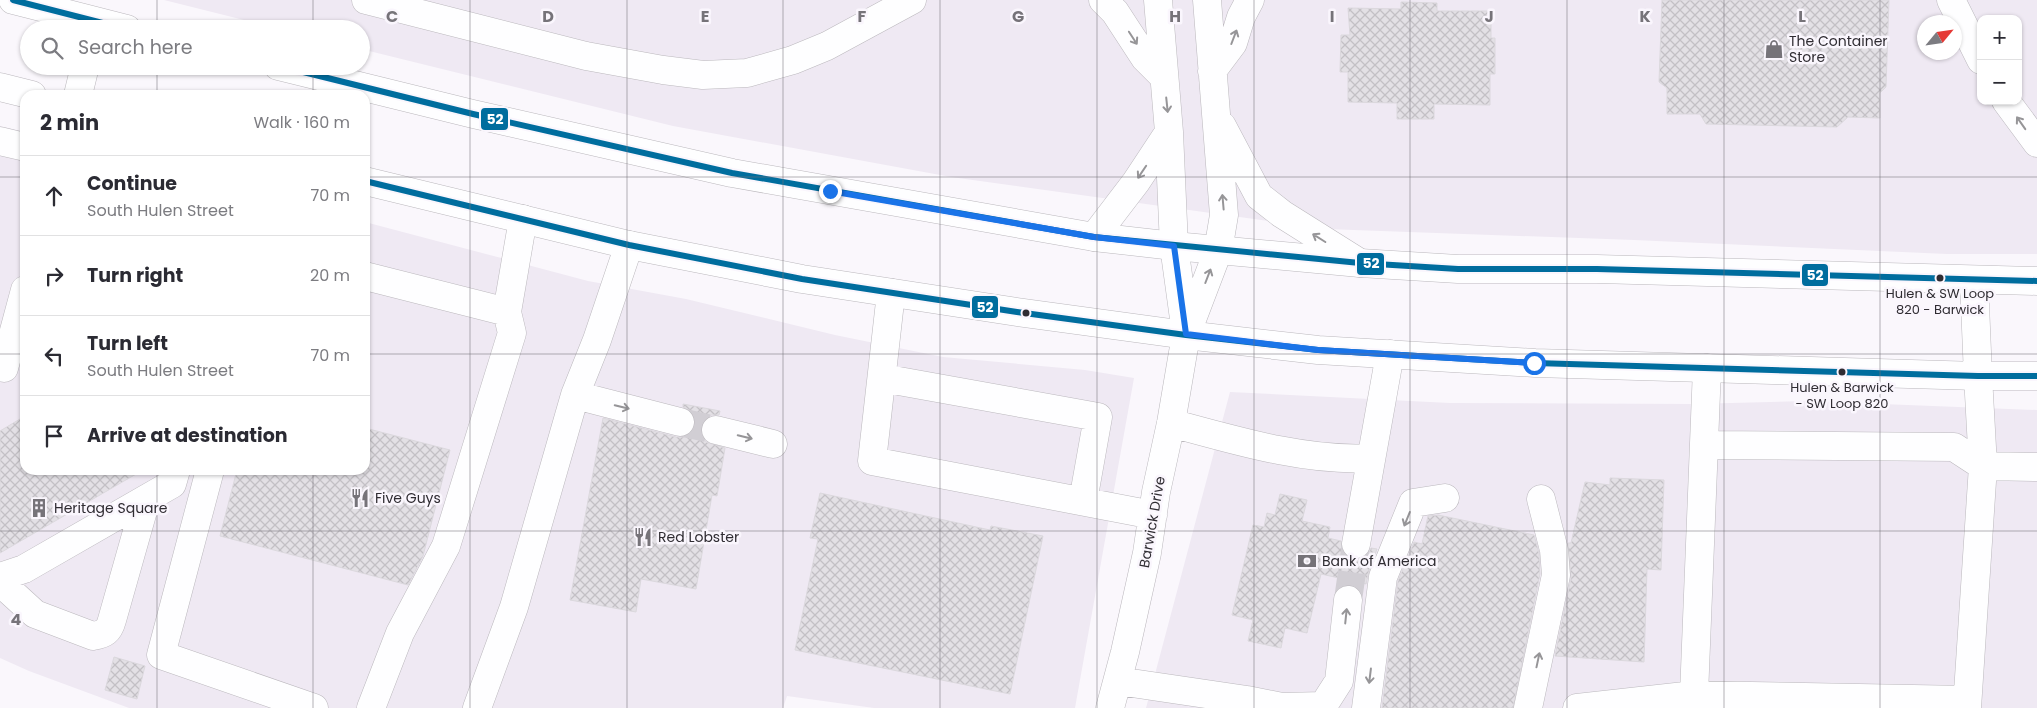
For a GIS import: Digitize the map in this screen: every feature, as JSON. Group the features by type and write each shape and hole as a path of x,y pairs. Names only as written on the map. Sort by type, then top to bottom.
{"main road":[{"path":"13,0 79,20"},
{"path":"366,0 586,56 703,75 746,72 793,60 827,46 912,0"},
{"path":"1103,0 1115,12 1145,58 1164,77"},
{"path":"1158,0 1169,132 1174,246 1186,334"},
{"path":"1186,334 1218,251 1224,215 1207,0"},
{"path":"1212,71 1233,42 1241,16 1250,0"},
{"path":"1951,0 1977,52"},
{"path":"79,90 83,75"},
{"path":"315,75 473,114 732,173 1094,237 1360,264 1458,269 1598,269 2037,281"},
{"path":"0,87 20,92"},
{"path":"2009,105 2037,144"},
{"path":"1215,112 1259,196 1282,214 1360,264"},
{"path":"1094,237 1136,182 1169,132"},
{"path":"0,141 20,146"},
{"path":"370,182 628,245 802,279 1186,334 1318,350 1534,363 1978,376 2037,376"},
{"path":"371,708 400,633 446,546 512,333 507,312 519,254 523,219"},
{"path":"477,708 514,607 575,395 597,340 628,245"},
{"path":"370,277 507,312"},
{"path":"1577,708 1694,695 1967,704 1982,466 1974,280"},
{"path":"891,293 872,461 1153,515"},
{"path":"0,367 4,368 20,309"},
{"name":"Barwick Drive","path":"1110,708 1145,562 1186,334"},
{"path":"1356,544 1390,354"},
{"path":"1694,695 1706,368"},
{"path":"882,378 1098,417 1083,501"},
{"path":"575,395 680,422"},
{"path":"1171,423 1248,444 1345,460 1371,458"},
{"path":"716,430 773,444"},
{"path":"1704,445 1954,448 1982,466 2037,467"},
{"path":"0,577 24,569 146,500 172,484 175,475"},
{"path":"209,475 161,655 314,708"},
{"path":"1366,708 1383,577 1413,503 1445,498"},
{"path":"1528,708 1556,575 1554,550 1542,499"},
{"path":"0,582 35,614 93,636 102,635 109,629 112,620 146,500"},
{"path":"1118,681 1247,700 1279,707 1323,706 1339,681 1348,600"}],"shaded area":[{"path":"164,0 2037,0 2037,254 1947,254 1326,229 951,177 673,126 370,51 370,20 244,20"},
{"path":"0,126 20,131 20,475 370,475 370,223 588,281 686,299 835,335 943,357 1085,370 1134,378 1075,708 874,708 787,696 783,708 129,708 29,671 0,658"},
{"path":"1230,392 1450,403 1692,404 1806,401 2037,410 2037,708 1146,708"}],"building":[{"name":"The Container Store","path":"1662,0 1889,0 1886,87 1880,93 1880,118 1848,117 1837,127 1706,124 1700,114 1667,114 1667,88 1659,82"},
{"path":"1401,2 1437,3 1437,11 1491,11 1491,38 1495,38 1495,74 1490,74 1490,105 1434,104 1434,119 1397,119 1397,103 1348,102 1348,72 1340,72 1341,35 1350,35 1348,8 1401,9"},
{"name":"Red Lobster","path":"683,404 720,411 719,415 711,415 704,420 701,426 701,434 706,442 725,448 717,496 712,495 696,589 641,579 636,612 570,600 603,418 676,437 684,437 691,433 695,426 695,418 691,411 683,407"},
{"name":"Heritage Square","path":"20,419 20,475 134,475 0,553 0,431"},
{"path":"370,429 450,450 423,556 408,585 220,536 236,475 370,475"},
{"path":"1610,478 1664,480 1661,570 1647,569 1644,662 1555,656 1571,578 1568,543 1571,543 1585,482 1610,485"},
{"path":"820,493 990,530 991,526 1043,536 1010,694 795,650 818,539 810,538"},
{"name":"Bank of America","path":"1280,494 1307,500 1302,521 1330,527 1328,538 1341,541 1342,550 1346,556 1353,559 1361,559 1368,554 1371,548 1377,549 1366,584 1321,574 1307,633 1285,628 1281,648 1248,641 1253,620 1232,615 1253,525 1264,527 1267,513 1275,515"},
{"path":"1438,515 1534,535 1539,553 1540,574 1513,708 1382,708 1398,581 1414,542 1422,544 1428,516"},
{"path":"114,657 145,666 137,699 105,690"}],"tunnel":[{"path":"680,422 716,430"},
{"path":"1348,600 1356,544"}],"transit line":[{"name":"52","path":"13,0 91,20"},
{"name":"52","path":"315,75 473,114 732,173 1094,237 1360,263 1458,269 1597,269 2037,281"},
{"name":"52","path":"370,182 629,245 802,279 1017,312 1186,335 1318,350 1535,363 1978,376 2037,376"}],"place":[{"name":"The Container Store","path":"1774,49"},
{"name":"Hulen & SW Loop 820 - Barwick","path":"1940,278"},
{"name":"Hulen & Barwick - SW Loop 820","path":"1842,372"},
{"name":"Five Guys","path":"360,498"},
{"name":"Heritage Square","path":"39,508"},
{"name":"Red Lobster","path":"643,537"},
{"name":"Bank of America","path":"1307,561"}],"route":[{"path":"830,191 1094,237 1174,246 1186,334 1318,350 1534,363"}]}
